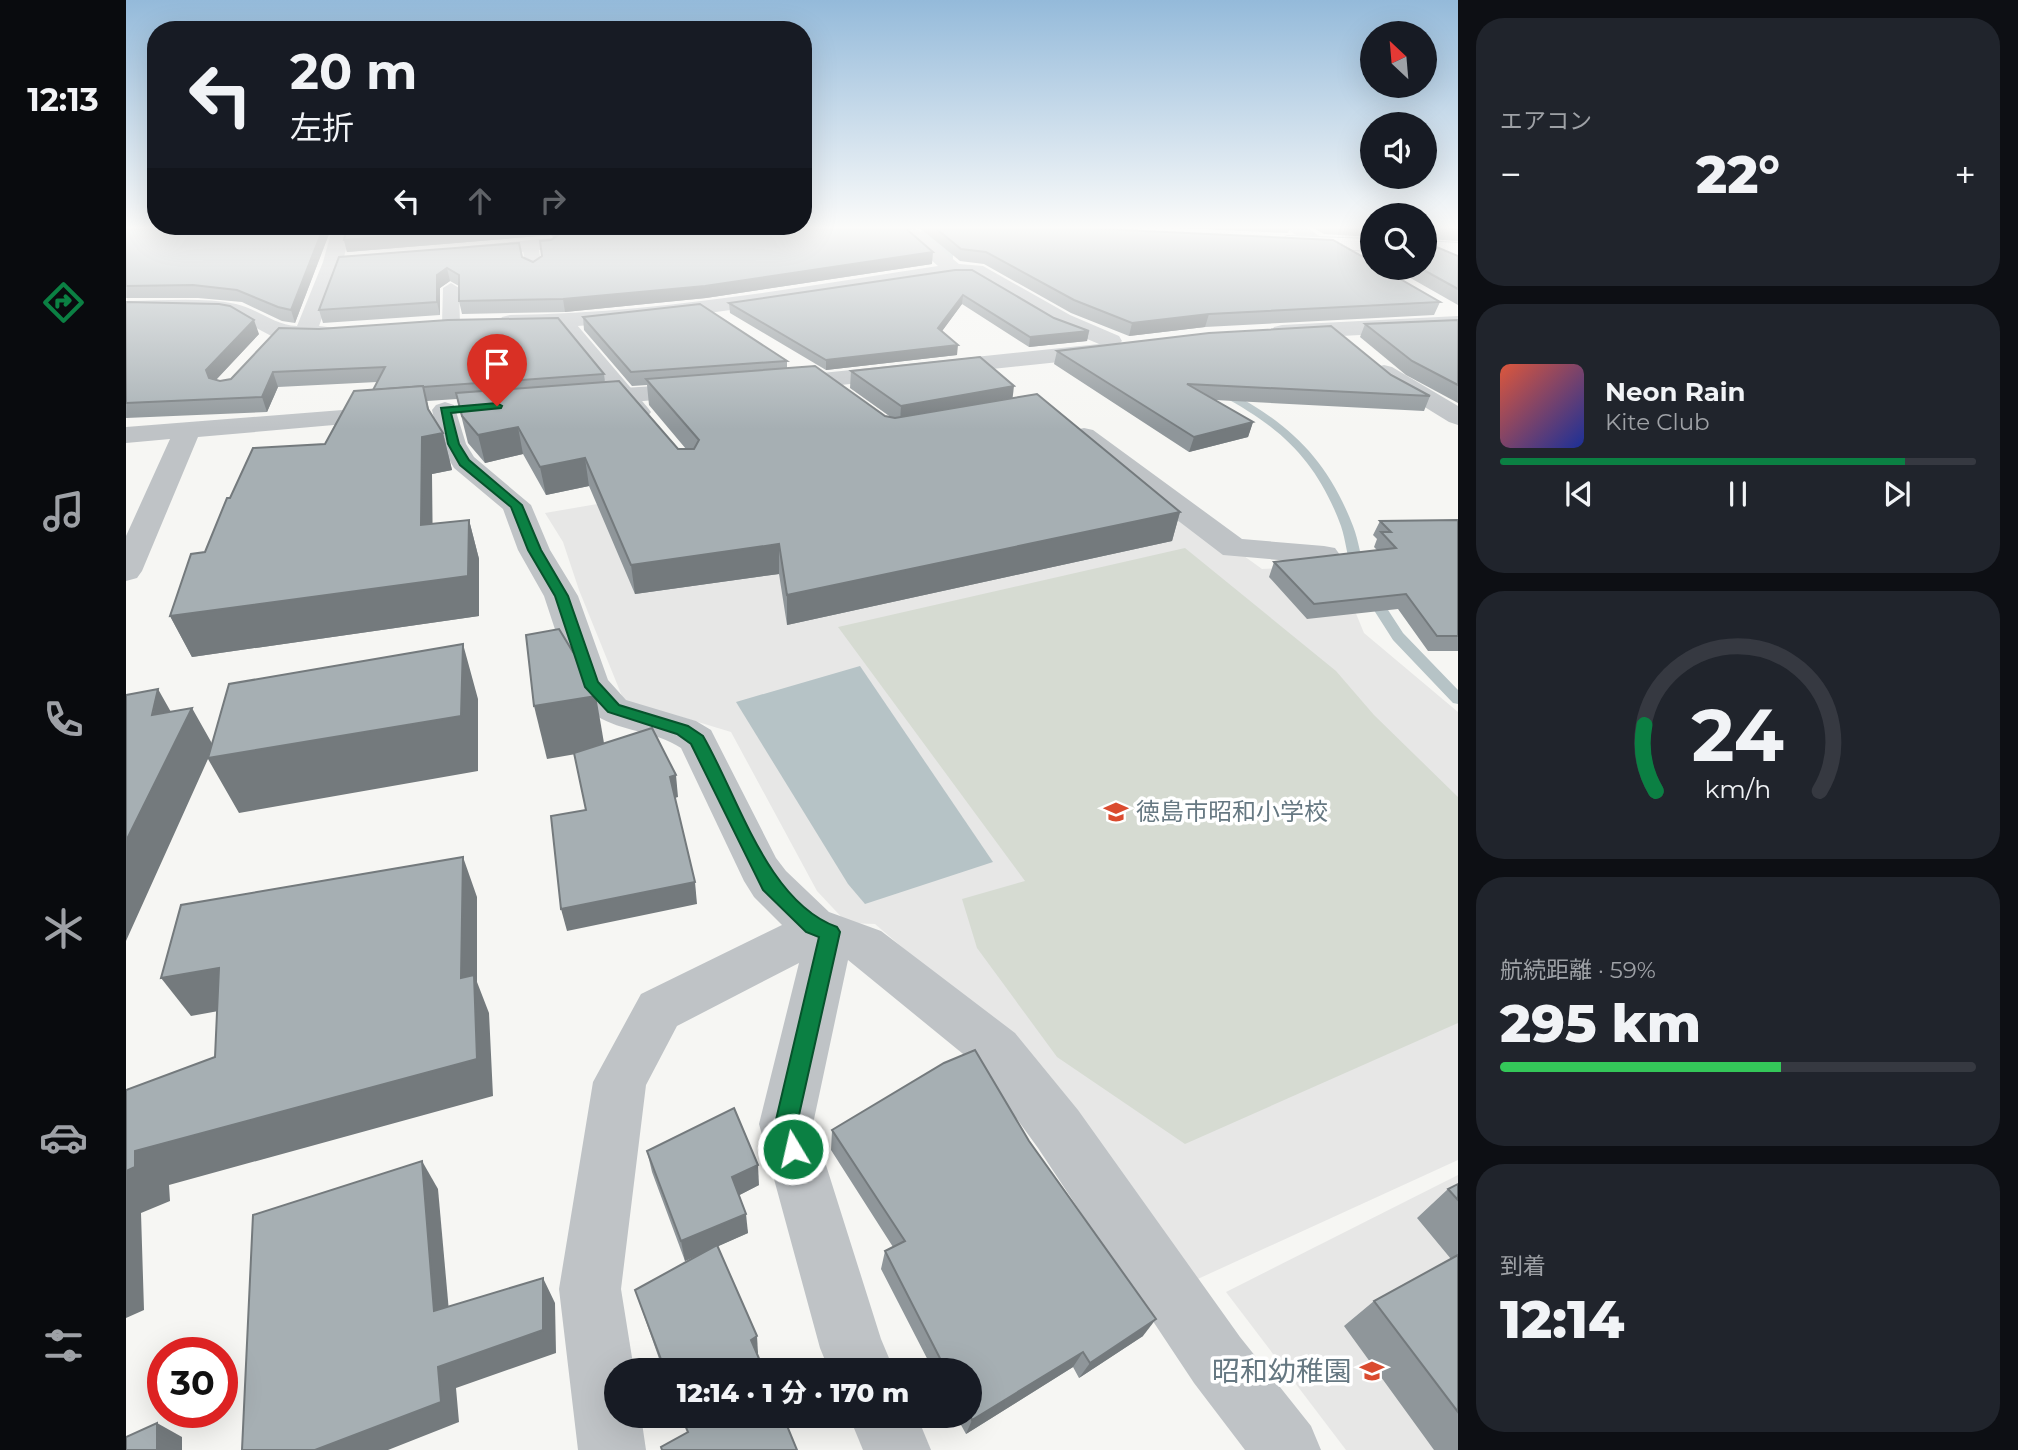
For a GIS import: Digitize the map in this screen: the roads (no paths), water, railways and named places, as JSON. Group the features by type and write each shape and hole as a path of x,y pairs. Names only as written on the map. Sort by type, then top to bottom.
{"street":[{"path":"305,333 321,294"},
{"path":"442,325 565,322 706,307 795,294"},
{"path":"765,385 1130,347 1062,320 1016,294"},
{"path":"1434,303 1458,317"},
{"path":"126,307 224,308 243,313 277,332 351,332"},
{"path":"135,330 163,307"},
{"path":"706,307 734,327"},
{"path":"1261,334 1458,323"},
{"path":"1331,329 1396,382 1458,417"},
{"path":"260,350 277,332"},
{"path":"788,361 852,404"},
{"path":"549,402 723,388"},
{"path":"126,435 458,409 453,444 464,462 516,505 534,550 561,596 591,684 614,709 682,730 697,740 769,884 821,929 864,945 997,1050 1059,1129 1202,1338 1287,1450"},
{"path":"1068,424 1234,548 1324,555"},
{"path":"126,571 188,430"},
{"path":"821,929 786,1124 857,1358"},
{"path":"612,1450 590,1289 620,1082 659,1010 821,929"},
{"path":"887,1428 897,1450"}],"lane":[{"path":"442,325 450,294"},
{"path":"565,322 653,427"}],"waterway":[{"path":"1224,393 1285,431 1314,462 1337,502 1349,532 1360,573"},
{"path":"1370,593 1398,637 1458,699"}],"place":[{"name":"徳島市昭和小学校","path":"1116,812"},
{"name":"昭和幼稚園","path":"1372,1371"}]}
